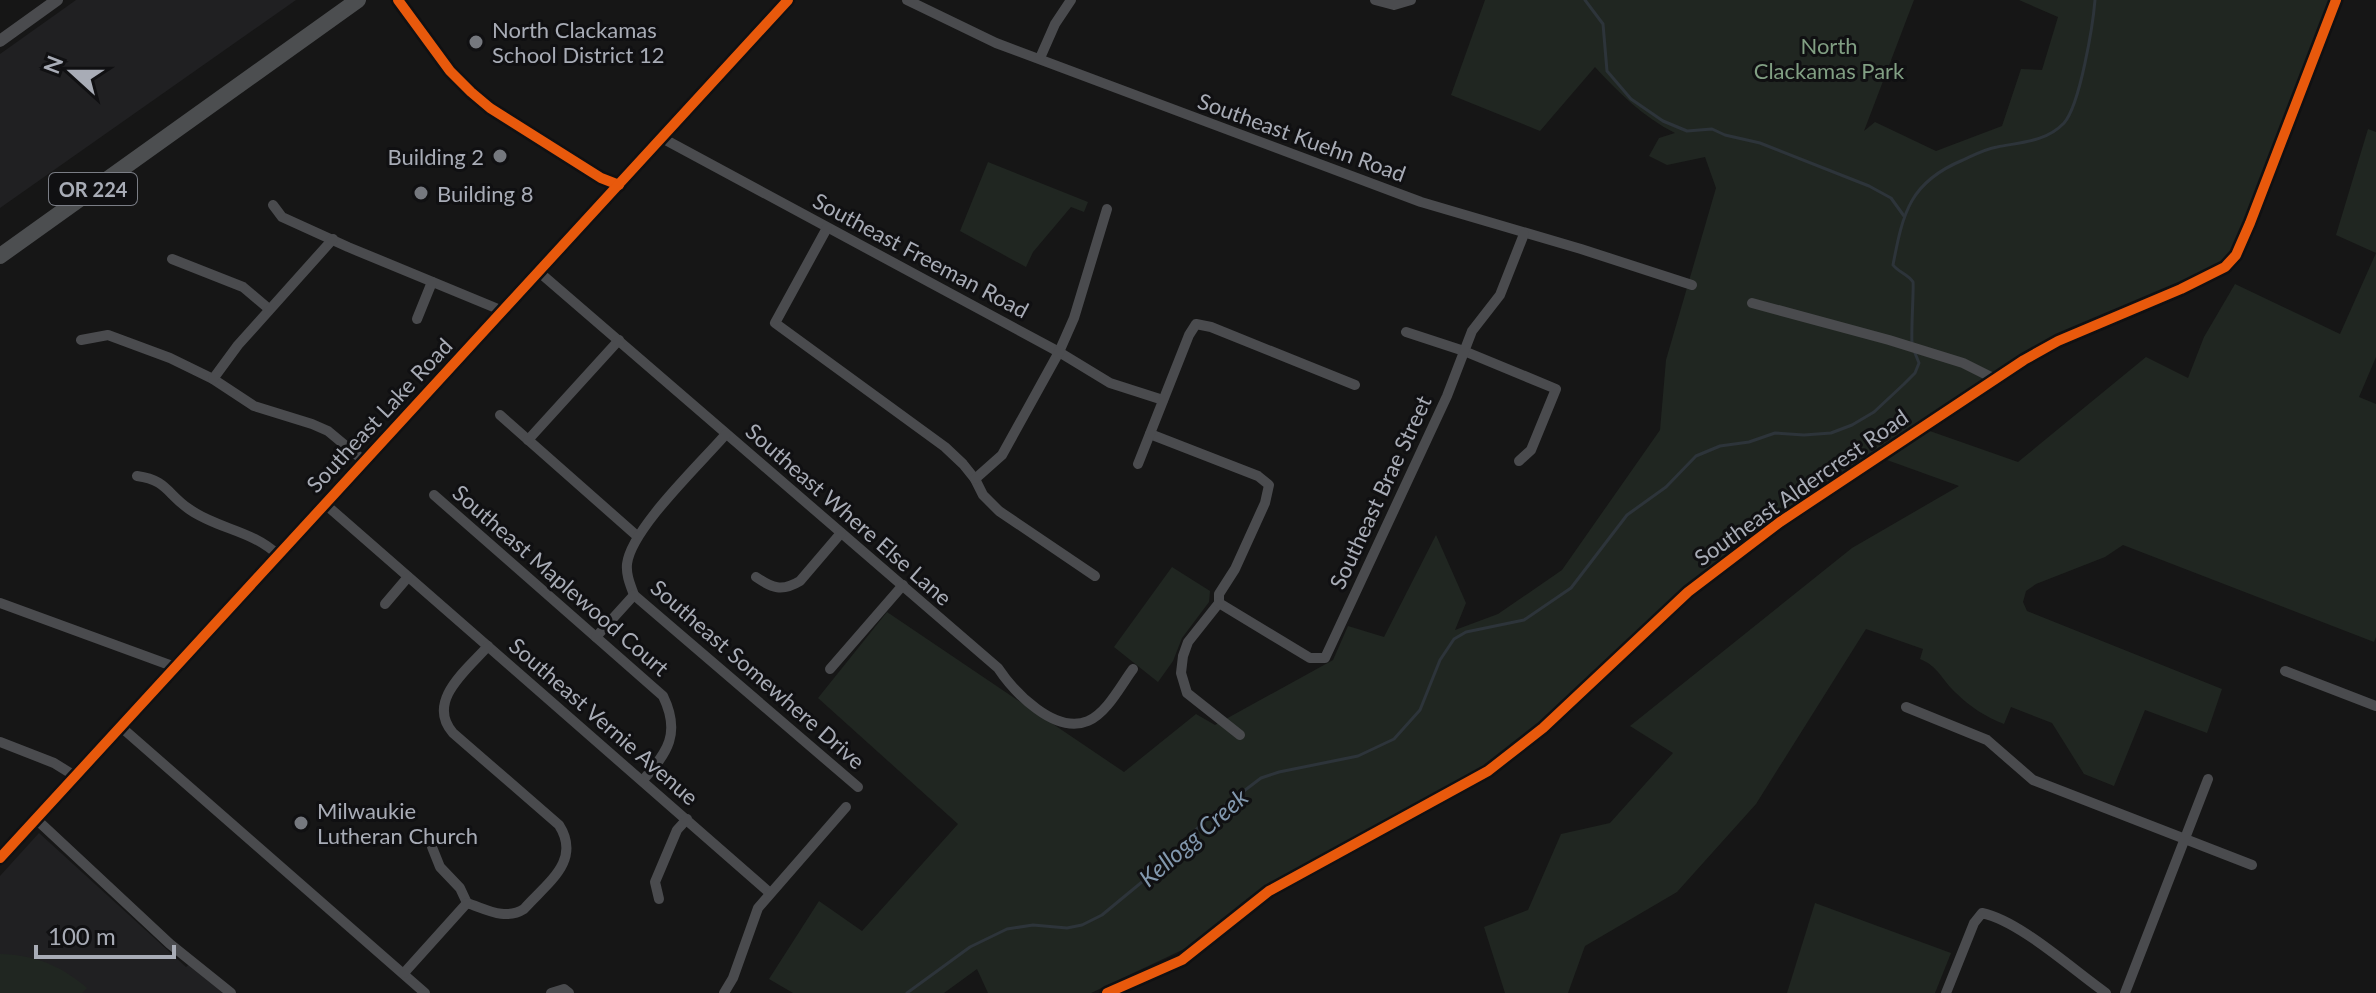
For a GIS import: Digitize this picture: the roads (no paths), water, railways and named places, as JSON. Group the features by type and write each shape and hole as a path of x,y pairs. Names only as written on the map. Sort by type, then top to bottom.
{"highway":[{"name":"OR 224","path":"0,256 358,0"}],"main road":[{"name":"Southeast Lake Road","path":"3,849 36,819 788,0"}],"street":[{"path":"0,41 57,0"},
{"path":"398,0 450,71 490,108 601,178 619,185"},
{"name":"Southeast Kuehn Road","path":"909,0 996,43 1421,202 1692,285"},
{"path":"1040,58 1055,24 1071,0"},
{"path":"1375,0 1394,5 1411,0"},
{"name":"Southeast Aldercrest Road","path":"1107,993 1182,960 1269,891 1488,771 1543,728 1715,570 1780,522 1993,378 2058,341 2181,289 2232,262 2261,197 2336,0"},
{"name":"Southeast Freeman Road","path":"662,138 1059,352 1110,383 1163,400"},
{"path":"273,205 282,217 503,311"},
{"path":"975,479 1002,455 1059,352 1074,318 1107,209"},
{"path":"827,228 775,323 945,447 999,511 1095,576"},
{"name":"Southeast Brae Street","path":"1219,603 1310,658 1325,658 1447,396 1476,325 1500,295 1524,234"},
{"path":"213,379 269,309 333,239"},
{"path":"172,259 236,283 269,309"},
{"name":"Southeast Where Else Lane","path":"539,272 998,668 1005,679 1040,710 1067,724 1089,720 1100,712 1133,669"},
{"path":"417,319 432,282"},
{"path":"1752,303 1928,352 1974,367 1993,378"},
{"path":"1138,464 1196,324 1211,327 1355,385"},
{"path":"1406,332 1464,351 1556,389 1531,450 1519,461"},
{"path":"81,340 108,335 180,362 254,406 328,431 364,461"},
{"path":"528,440 619,340"},
{"path":"500,415 637,536"},
{"name":"Southeast Somewhere Drive","path":"726,434 637,536 627,563 627,577 634,595 858,787"},
{"path":"1150,434 1258,476 1269,485 1265,503 1235,569 1219,594 1219,603 1188,642 1183,656 1183,686 1193,700 1240,735"},
{"path":"137,476 162,483 194,512 260,540 278,555"},
{"name":"Southeast Maplewood Court","path":"434,495 654,686 672,720 668,747 643,780"},
{"name":"Southeast Vernie Avenue","path":"325,504 770,893"},
{"path":"756,577 775,588 792,586 800,581 841,533"},
{"path":"385,604 408,577"},
{"path":"830,669 903,585"},
{"path":"596,637 634,595"},
{"path":"0,603 175,667"},
{"path":"432,847 440,867 460,888 467,903 501,915 517,914 564,864 568,854 569,844 559,825 453,733 443,718 442,709 447,694 488,646"},
{"path":"2285,671 2376,706"},
{"path":"1906,707 1987,740 2033,780 2252,865"},
{"path":"121,727 425,993"},
{"path":"0,742 54,763 75,776"},
{"path":"2125,993 2208,779"},
{"path":"724,993 733,978 752,921 770,893 846,807"},
{"path":"36,819 170,944 231,993"},
{"path":"659,899 655,882 677,830 687,819"},
{"path":"404,973 467,903"},
{"path":"1946,993 1974,923 1982,913 2015,927 2106,993"},
{"path":"551,993 564,989 569,993"}],"waterway":[{"path":"1585,0 1603,24 1607,71 1631,99 1663,121 1687,131 1712,129 1760,143 1869,186 1891,198 1904,216"},
{"name":"Kellogg Creek","path":"1912,342 1913,282 1893,265 1901,229 1912,201 1931,178 1945,169 1988,149 2041,138 2064,123 2080,83 2095,0"},
{"name":"Kellogg Creek","path":"907,993 970,947 1007,929 1033,925 1067,928 1082,925 1102,915 1171,858 1203,822 1261,778 1358,756 1394,739 1420,710 1440,660 1454,639 1466,632 1524,620 1571,588 1627,515 1666,487 1696,456 1720,446 1749,442 1775,433 1831,433 1852,425 1874,412 1915,373 1919,363 1915,353"}],"place":[{"name":"North Clackamas School District 12","path":"476,42"},
{"name":"Building 2","path":"500,156"},
{"name":"Building 8","path":"421,193"},
{"name":"Milwaukie Lutheran Church","path":"301,823"}],"park label":[{"name":"North Clackamas Park","path":"1829,58"}]}
